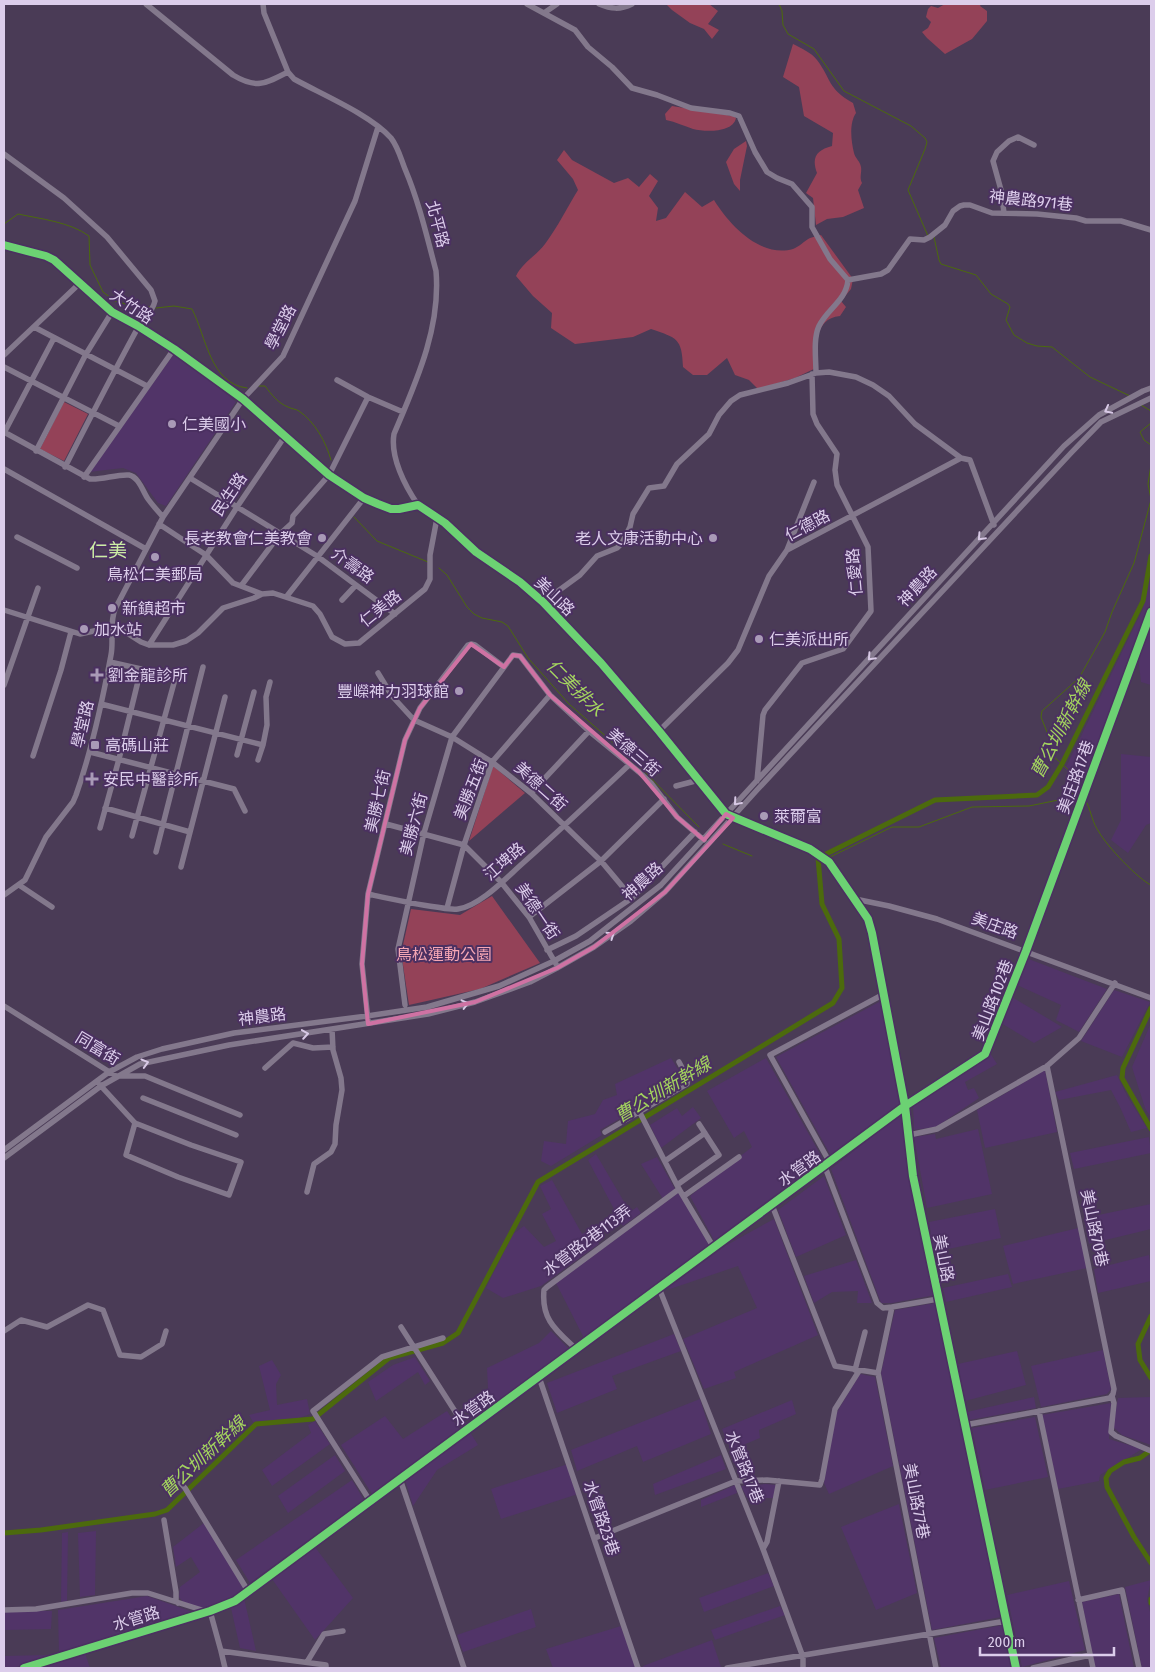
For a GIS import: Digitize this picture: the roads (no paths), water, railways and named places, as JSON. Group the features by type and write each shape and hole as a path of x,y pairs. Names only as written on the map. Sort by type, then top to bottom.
{"street":[{"path":"146,4 233,75 243,81 254,84 262,84 288,72 264,12 263,4"},
{"path":"527,4 575,30 588,47 612,67 632,88 691,108 739,116 754,152 767,172 792,184 812,207 812,227 830,259 848,280"},
{"path":"544,13 557,4"},
{"path":"599,4 616,8 632,4"},
{"name":"北平路","path":"288,72 294,79 356,112 390,137 396,145 415,194 436,271 435,308 425,358 392,442 399,467 410,494 418,505"},
{"name":"學堂路","path":"4,895 18,885 30,872 37,854 56,823 73,802 90,752 102,704 112,652 111,619 115,609 163,517 243,399 283,356 355,201 378,127"},
{"path":"1004,213 1001,190 993,162 996,152 1009,141 1018,137 1034,145"},
{"path":"4,154 64,198 107,237 151,290 155,301 150,313 138,326 65,467"},
{"name":"神農路971巷","path":"848,280 881,274 888,270 910,239 924,240 930,237 945,225 954,211 960,206 970,205 984,211 1037,214 1076,218 1086,221 1120,221 1151,230"},
{"name":"大竹路","path":"4,245 46,256 54,260 112,312 174,349 243,399"},
{"name":"仁愛路","path":"757,790 765,710 802,663 843,648 871,611 868,547 837,485 834,470 837,454 817,424 813,414 818,330 828,313 844,296 848,280"},
{"path":"4,355 80,283"},
{"path":"36,451 86,354 112,312"},
{"path":"34,327 147,386"},
{"path":"54,338 4,432 84,477 100,480 128,475 133,477 163,517"},
{"path":"84,477 174,349"},
{"path":"4,367 119,426"},
{"path":"544,602 580,575 598,556 617,548 622,543 630,527 633,514 649,488 664,486 677,464 709,434 719,415 731,401 740,395 788,383 814,373 829,372 856,376 889,396 915,424 961,458 970,460 998,533"},
{"path":"337,380 403,412"},
{"name":"神農路","path":"4,1158 99,1083 109,1072 137,1058 162,1049 234,1033 427,1007 499,986 554,961 590,940 661,885 1064,446 1099,415 1151,388"},
{"path":"242,586 280,534 292,522 293,516 328,475 368,396"},
{"name":"神農路","path":"4,1150 99,1083 140,1064 229,1045 428,1014 475,1002 501,993 558,968 594,947 631,921 665,892 757,790 1101,422 1151,398"},
{"path":"243,399 328,475 364,498 392,509 418,505"},
{"name":"民生路","path":"149,645 237,507 285,436"},
{"name":"仁德路","path":"659,731 728,663 738,650 769,576 787,550 961,458"},
{"path":"4,469 146,549"},
{"name":"介壽路","path":"190,478 317,556 395,614"},
{"path":"787,550 814,482"},
{"path":"287,596 364,498"},
{"name":"美山路","path":"418,505 445,523 476,552 520,582 544,602 601,663 726,814 818,853 828,862 868,919 905,1106 913,1176 1016,1668"},
{"name":"仁美路","path":"111,630 122,630 149,645 173,645 186,641 198,633 223,608 262,594 274,592 313,606 320,614 332,637 345,644 359,643 425,589 430,579 430,555 438,518"},
{"path":"159,524 206,555 233,583 262,594"},
{"path":"17,537 77,568"},
{"path":"342,600 356,585"},
{"path":"4,685 38,588"},
{"path":"4,610 80,634 103,629 111,630"},
{"name":"美庄路17巷","path":"1026,951 1151,612"},
{"path":"33,756 61,670 71,632"},
{"name":"美勝七街","path":"368,1024 362,964 368,894 405,740 420,708 468,645 475,646 504,667"},
{"name":"美德三街","path":"504,667 513,655 520,656 550,695 589,731 651,783 677,817 704,840"},
{"path":"100,828 141,669 110,662"},
{"path":"156,852 203,667"},
{"name":"美勝六街","path":"405,1005 398,949 424,833 452,737 504,667"},
{"path":"132,836 177,672"},
{"path":"378,673 392,696 414,720"},
{"path":"258,760 264,745 267,725 266,698 270,682"},
{"path":"237,755 254,692"},
{"name":"美勝五街","path":"447,908 464,844 492,762 550,695"},
{"path":"181,867 226,697"},
{"path":"102,704 264,745"},
{"name":"美德二街","path":"414,720 452,737 492,762 531,793 600,861 632,898"},
{"path":"531,793 589,731"},
{"path":"90,752 234,789 245,811"},
{"name":"江埤路","path":"368,894 407,903 447,908 460,909 470,905 501,882 565,826 629,764"},
{"path":"676,786 699,780"},
{"path":"530,917 600,861 664,799"},
{"path":"105,808 190,832"},
{"path":"386,824 464,844"},
{"path":"547,950 576,936 632,898 696,832"},
{"name":"美德一街","path":"464,844 501,882 530,917 558,968"},
{"path":"18,885 52,907"},
{"name":"美庄路","path":"855,900 889,906 937,919 1150,997"},
{"name":"美山路102巷","path":"905,1106 985,1054 1026,951"},
{"path":"909,1135 936,1129 1047,1066 1079,1038 1115,983"},
{"path":"884,994 770,1055 827,1165 876,1303 883,1308 938,1299"},
{"name":"同富街","path":"4,1006 116,1076 145,1076 240,1115"},
{"path":"307,1192 314,1164 331,1152 334,1146 342,1090 333,1047 332,1029"},
{"path":"265,1068 293,1043 313,1048 333,1047"},
{"path":"605,1132 687,1084 688,1079 679,1062"},
{"name":"美山路70巷","path":"1047,1066 1114,1389 1112,1396 1114,1403 1111,1432 1116,1436 1149,1449"},
{"path":"99,1083 135,1123 241,1162 229,1195 178,1177 126,1155 135,1123"},
{"path":"143,1098 236,1135"},
{"name":"水管路","path":"24,1668 235,1601 905,1106"},
{"path":"639,1111 678,1187 714,1248"},
{"path":"678,1187 719,1155 699,1124"},
{"path":"665,1161 705,1133"},
{"path":"684,1196 739,1157"},
{"name":"水管路2巷113弄","path":"576,1349 552,1326 546,1316 544,1290 546,1286 678,1187"},
{"path":"772,1205 835,1366 878,1373"},
{"name":"水管路17巷","path":"659,1288 763,1548 803,1657"},
{"path":"4,1332 21,1320 47,1327 88,1305 104,1310 120,1355 141,1357 162,1344 166,1331"},
{"name":"美山路77巷","path":"892,1307 878,1373 936,1668"},
{"path":"402,1327 467,1430"},
{"path":"595,1538 736,1482 779,1481 820,1485 835,1409 857,1371 866,1332"},
{"path":"370,1501 313,1412 382,1357 416,1350 442,1338"},
{"name":"水管路23巷","path":"539,1376 638,1668"},
{"path":"965,1425 1110,1398 1112,1396"},
{"path":"1038,1411 1093,1668"},
{"path":"176,1478 190,1495 248,1591"},
{"path":"400,1478 464,1668"},
{"path":"763,1548 767,1542 779,1481"},
{"path":"164,1520 178,1603"},
{"path":"1078,1600 1122,1590 1139,1668"},
{"path":"4,1610 36,1609 132,1593 148,1593 207,1611 225,1668"},
{"path":"727,1668 803,1657 1006,1621"},
{"path":"307,1662 324,1634 343,1631"},
{"path":"221,1651 326,1665 326,1668"},
{"path":"1033,1668 1090,1655"},
{"path":"803,1657 803,1668"}],"waterway":[{"path":"779,4 782,11 783,25 788,34 814,49 844,91 911,126 925,138 927,142 925,149 908,190 928,236"},
{"name":"仁美排水","path":"4,224 18,214 55,222 81,231 89,236 90,265 103,292 115,301 136,307 150,307"},
{"path":"934,237 941,264 976,275 991,294 1008,304 1010,307 1006,320 1014,335 1027,343 1052,347 1090,377 1130,396"},
{"name":"仁美排水","path":"156,308 174,306 192,309 217,368 225,378 235,385 247,388"},
{"name":"仁美排水","path":"259,386 265,386 281,403 299,411 310,421 323,439 331,460"},
{"path":"1141,405 1151,411"},
{"path":"1151,423 1140,432 1144,440 1151,445"},
{"path":"1151,465 1148,484 1151,499"},
{"path":"1073,797 1070,784 1073,774 1053,756 1051,742 1041,717 1042,711 1079,678 1105,632 1134,563 1151,500"},
{"name":"仁美排水","path":"354,517 377,541 428,562"},
{"name":"曹公圳新幹線","path":"4,1533 41,1530 155,1514 167,1510 256,1424 313,1419 389,1358 443,1343 458,1333 538,1182 833,1003 842,988 839,939 822,904 818,858 935,800 1037,795 1048,787 1062,764 1143,601 1151,556"},
{"name":"仁美排水","path":"439,568 447,575 467,607 474,614 482,618 502,622 508,626 528,658 569,704 634,761 699,827"},
{"name":"仁美排水","path":"830,857 892,827 919,827 972,807 1029,806 1073,797 1080,800"},
{"name":"仁美排水","path":"1084,802 1087,803 1095,825 1108,845 1123,862 1151,885"},
{"name":"仁美排水","path":"723,844 752,856"},
{"path":"1151,1008 1123,1068 1122,1078 1151,1129"},
{"path":"1151,1316 1138,1344 1140,1360 1151,1378"},
{"path":"1151,1450 1140,1458 1124,1462 1110,1471 1106,1478 1107,1487 1134,1537 1151,1563"}],"place":[{"name":"仁美國小","path":"172,424"},
{"name":"長老教會仁美教會","path":"322,538"},
{"name":"老人文康活動中心","path":"713,538"},
{"name":"鳥松仁美郵局","path":"155,557"},
{"name":"新鎮超市","path":"112,608"},
{"name":"加水站","path":"84,629"},
{"name":"仁美派出所","path":"759,639"},
{"name":"劉金龍診所","path":"97,675"},
{"name":"豐嶸神力羽球館","path":"459,691"},
{"name":"高碼山莊","path":"95,745"},
{"name":"安民中醫診所","path":"92,779"},
{"name":"萊爾富","path":"764,816"}],"district":[{"name":"仁美","path":"108,550"}],"park label":[{"name":"鳥松運動公園","path":"444,954"}]}
